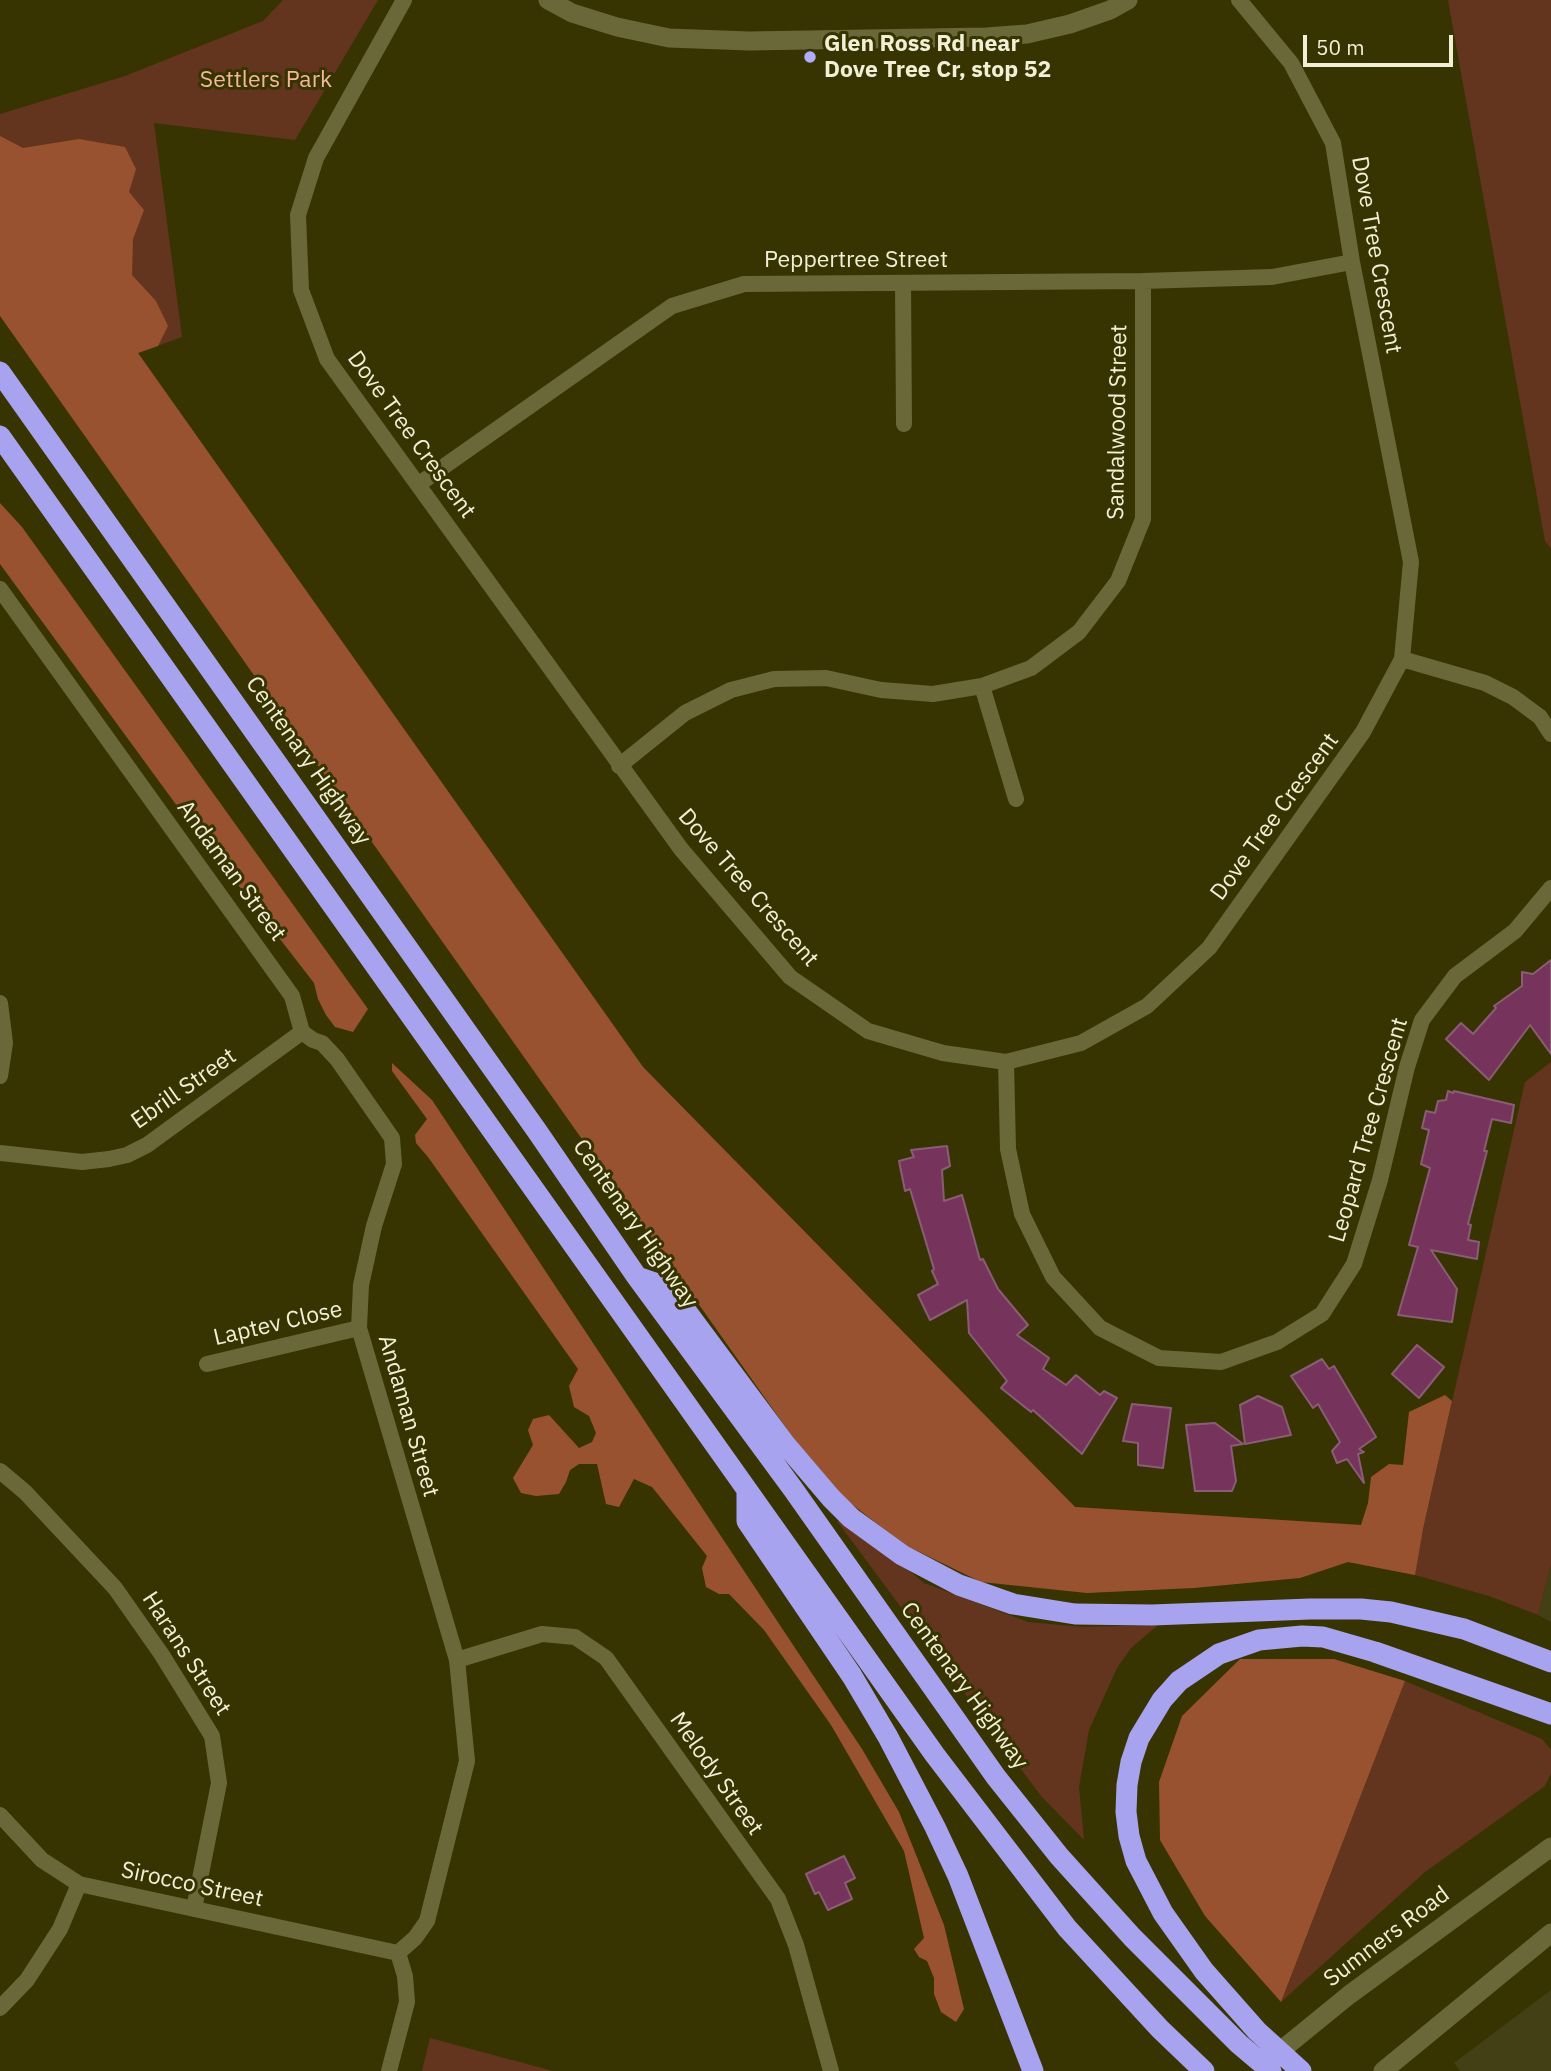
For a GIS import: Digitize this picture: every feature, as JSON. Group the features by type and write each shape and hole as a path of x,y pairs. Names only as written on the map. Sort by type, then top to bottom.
{"highway":[{"name":"Centenary Highway","path":"0,372 638,1277 793,1489 996,1777 1059,1856 1132,1937 1239,2044 1271,2071"},
{"path":"0,436 934,1755 1067,1928 1160,2029 1204,2071"},
{"path":"638,1277 669,1288 785,1444 851,1518 902,1555 959,1585 1013,1604 1075,1614 1162,1615 1335,1609 1391,1612 1464,1629 1551,1662"},
{"path":"747,1492 747,1521 852,1676 935,1826 958,1876 1033,2071"},
{"path":"1301,2071 1256,2031 1203,1972 1170,1925 1136,1861 1127,1824 1127,1785 1139,1738 1163,1700 1180,1681 1219,1654 1259,1640 1302,1636 1323,1637 1374,1652 1551,1714"}],"main road":[{"path":"548,0 572,13 656,36 749,41 973,38 1027,34 1070,24 1110,10 1128,0"},
{"name":"Sumners Road","path":"1256,2071 1401,1955 1551,1847"},
{"path":"1383,2071 1551,1933"}],"street":[{"name":"Dove Tree Crescent","path":"404,0 316,158 298,215 301,290 327,359 681,849 790,977 868,1031 943,1053 1006,1062 1081,1043 1103,1031 1147,1006 1209,948 1363,732 1402,659 1410,562 1352,262 1333,143 1291,63 1239,0"},
{"name":"Peppertree Street","path":"419,484 672,306 744,284 1143,281 1272,277 1352,262"},
{"name":"Sandalwood Street","path":"619,766 685,713 732,690 774,679 826,678 881,690 933,694 982,686 1031,668 1079,632 1118,582 1143,519 1143,281"},
{"path":"903,283 904,424"},
{"name":"Andaman Street","path":"0,589 292,996 302,1032 322,1043 337,1059 392,1138 394,1164 374,1226 361,1285 359,1328 457,1660 467,1761 427,1921 415,1938 398,1953"},
{"path":"1402,659 1485,683 1513,697 1540,717 1551,734"},
{"path":"982,686 1016,799"},
{"name":"Leopard Tree Crescent","path":"1006,1062 1008,1149 1016,1188 1022,1214 1053,1277 1100,1328 1135,1346 1159,1358 1220,1362 1276,1342 1322,1314 1354,1264 1380,1180 1407,1067 1422,1020 1455,976 1515,931 1551,888"},
{"path":"0,1003 5,1043 0,1076"},
{"name":"Ebrill Street","path":"0,1153 82,1162 127,1155 147,1145 302,1032"},
{"name":"Laptev Close","path":"207,1364 359,1328"},
{"name":"Harans Street","path":"0,1471 25,1492 115,1588 162,1655 212,1736 219,1783 194,1909"},
{"name":"Melody Street","path":"457,1660 542,1634 575,1637 606,1658 778,1899 796,1945 831,2071"},
{"name":"Sirocco Street","path":"0,1815 42,1860 79,1884 398,1953"},
{"path":"0,2008 27,1980 60,1929 79,1884"},
{"path":"389,2071 407,2002 405,1976 398,1953"}],"shaded area":[{"path":"0,136 23,148 79,139 125,147 136,169 129,192 144,210 133,239 132,275 156,301 168,326 158,346 138,353 643,1067 1075,1507 1361,1525 1368,1503 1371,1477 1389,1464 1403,1465 1409,1412 1445,1395 1452,1401 1415,1575 1348,1562 1300,1578 1194,1588 1087,1593 981,1582 903,1544 844,1498 794,1439 0,316"},
{"path":"0,503 22,527 368,1009 353,1032 335,1027 318,999 314,983 180,810 0,564"},
{"path":"392,1063 432,1100 862,1749 899,1812 944,1925 964,2009 956,2022 941,2012 934,1994 934,1978 927,1961 919,1957 914,1949 924,1938 904,1851 831,1725 764,1630 729,1594 719,1594 706,1587 702,1568 707,1556 652,1487 634,1479 619,1507 606,1504 597,1464 579,1464 570,1470 559,1494 536,1496 521,1493 513,1478 533,1445 528,1430 533,1419 549,1415 579,1448 592,1442 596,1433 589,1416 574,1407 569,1386 578,1369 416,1143 415,1135 427,1119 392,1071"},
{"path":"1551,1565 1551,1622 1538,1615"},
{"path":"1240,1659 1334,1659 1405,1681 1281,2002 1205,1916 1160,1840 1159,1782 1182,1716"},
{"path":"1551,1990 1551,2071 1460,2071 1454,2063"}],"green space":[{"name":"Settlers Park","path":"283,0 378,0 295,140 154,123 182,337 138,353 643,1067 1075,1507 1423,1529 1525,1082 1551,1062 1551,1565 1538,1615 1489,1596 1415,1575 1348,1562 1073,1565 373,823 351,815 329,784 335,767 0,286 0,114 125,76 263,21"},
{"path":"1448,0 1551,0 1551,549 1545,541"},
{"path":"837,1521 849,1521 924,1583 1028,1622 1082,1627 1158,1625 1131,1648 1117,1668 1089,1730 1079,1787 1084,1840 1041,1796"},
{"path":"1405,1681 1542,1739 1551,1750 1551,1773 1545,1786 1425,1872 1281,2002"},
{"path":"430,2038 553,2071 422,2071"}],"building":[{"path":"1551,960 1551,1054 1530,1025 1489,1080 1446,1039 1461,1023 1473,1034 1496,1008 1494,1006 1522,986 1522,972 1533,974"},
{"path":"1448,1091 1514,1105 1511,1123 1492,1119 1484,1151 1487,1151 1468,1224 1471,1225 1468,1240 1479,1242 1477,1259 1431,1250 1457,1289 1452,1322 1398,1315 1418,1247 1409,1245 1430,1168 1421,1164 1429,1130 1422,1128 1426,1111 1435,1113 1438,1101 1446,1100"},
{"path":"947,1146 950,1166 942,1170 944,1201 962,1195 980,1260 983,1259 998,1289 1028,1325 1017,1335 1049,1358 1043,1369 1066,1385 1076,1375 1100,1395 1104,1391 1117,1398 1082,1454 1033,1410 1031,1412 1001,1388 1007,1381 969,1333 967,1300 930,1320 918,1295 938,1284 910,1189 905,1191 899,1161 914,1157 911,1150"},
{"path":"1417,1345 1444,1367 1419,1398 1392,1374"},
{"path":"1322,1359 1329,1369 1334,1366 1376,1437 1359,1449 1364,1452 1358,1454 1364,1483 1347,1459 1337,1463 1332,1451 1340,1442 1318,1404 1313,1408 1291,1376"},
{"path":"1258,1396 1282,1407 1291,1435 1245,1444 1240,1405"},
{"path":"1132,1404 1171,1408 1163,1468 1138,1465 1138,1443 1123,1441"},
{"path":"1215,1423 1243,1444 1231,1446 1236,1481 1232,1491 1195,1491 1186,1425"},
{"path":"844,1856 855,1878 845,1883 852,1899 828,1910 819,1892 815,1894 806,1874"}],"place":[{"name":"Glen Ross Rd near Dove Tree Cr, stop 52","path":"810,57"}]}
